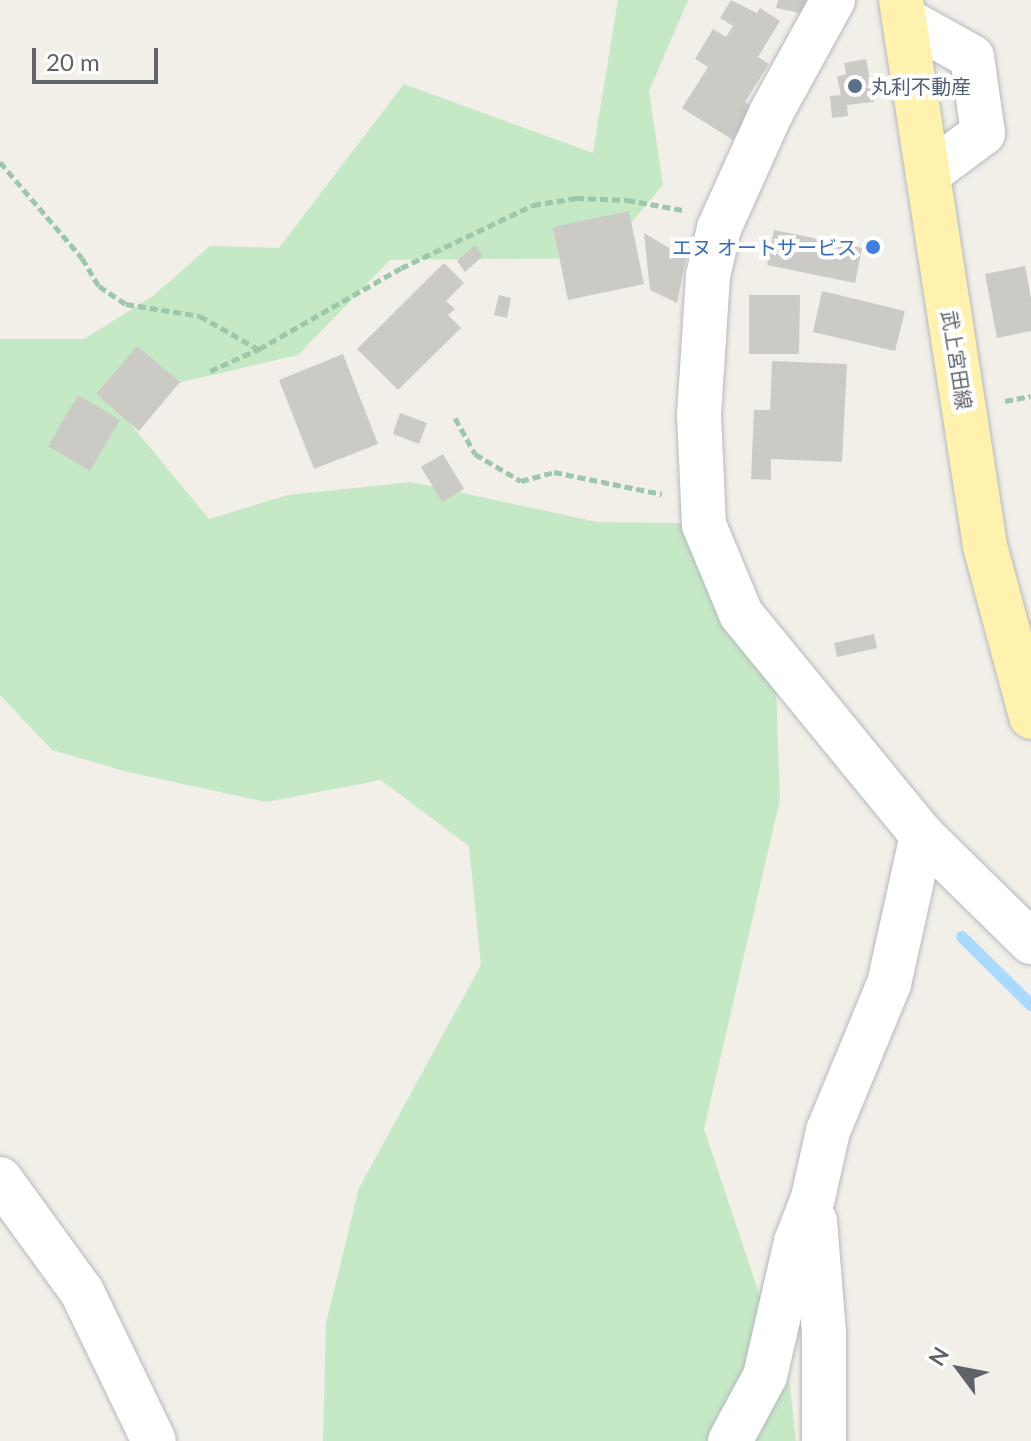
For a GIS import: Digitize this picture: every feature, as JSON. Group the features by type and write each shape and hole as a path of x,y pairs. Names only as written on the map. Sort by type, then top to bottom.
{"main road":[{"name":"武上宮田線","path":"902,10 985,546 1031,717"}],"street":[{"path":"833,0 771,113 719,228 708,276 699,415 704,525 741,614 922,835 1031,942"},
{"path":"902,10 972,57 983,133 928,174"},
{"path":"730,1441 765,1376 796,1242 813,1198 828,1131 889,984 922,835"},
{"path":"0,1179 82,1292 154,1441"},
{"path":"813,1198 824,1333 824,1441"}],"path":[{"path":"0,162 82,258 99,286 126,304 200,316 259,349"},
{"path":"210,371 259,349 401,268 533,205 576,198 627,200 685,210 719,228"},
{"path":"455,418 475,454 521,481 554,472 636,491 702,500"}],"green space":[{"path":"618,0 688,0 649,91 663,185 601,258 390,260 298,355 110,399 209,519 288,495 411,482 597,522 681,523 698,571 774,632 780,799 704,1129 790,1386 796,1441 323,1441 326,1323 359,1188 481,965 469,846 381,780 266,802 128,772 52,750 0,695 0,339 84,339 153,296 210,246 279,248 404,84 593,153"}],"building":[{"path":"731,0 757,13 760,8 780,21 758,57 769,64 745,102 753,107 733,140 682,108 708,67 695,59 713,29 726,37 733,26 720,18"},
{"path":"778,0 808,0 804,14 776,8"},
{"name":"丸利不動産","path":"866,59 874,102 847,105 848,116 832,118 830,96 841,95 837,77 846,74 844,63"},
{"path":"629,211 644,284 568,300 553,227"},
{"path":"774,230 862,248 855,283 767,265"},
{"path":"644,233 686,258 677,303 650,290"},
{"path":"475,245 483,256 465,272 457,261"},
{"path":"444,263 464,283 446,301 455,309 448,315 461,328 398,390 357,349"},
{"path":"1025,266 1031,298 1031,331 997,338 985,274"},
{"path":"822,291 905,311 895,351 813,332"},
{"path":"499,295 511,298 507,318 494,315"},
{"path":"749,295 800,295 799,354 749,354"},
{"path":"137,346 180,382 139,431 96,394"},
{"path":"343,354 378,444 314,469 279,380"},
{"path":"772,361 847,364 842,462 771,459 771,480 751,479 754,410 770,410"},
{"path":"78,395 120,420 90,471 48,446"},
{"path":"400,413 427,423 419,444 393,434"},
{"path":"443,454 464,489 442,502 421,467"},
{"path":"874,634 877,648 837,657 834,643"}],"waterway":[{"path":"962,937 1031,1005"}],"place":[{"name":"丸利不動産","path":"855,86"},
{"name":"エヌ オートサービス","path":"873,247"}]}
